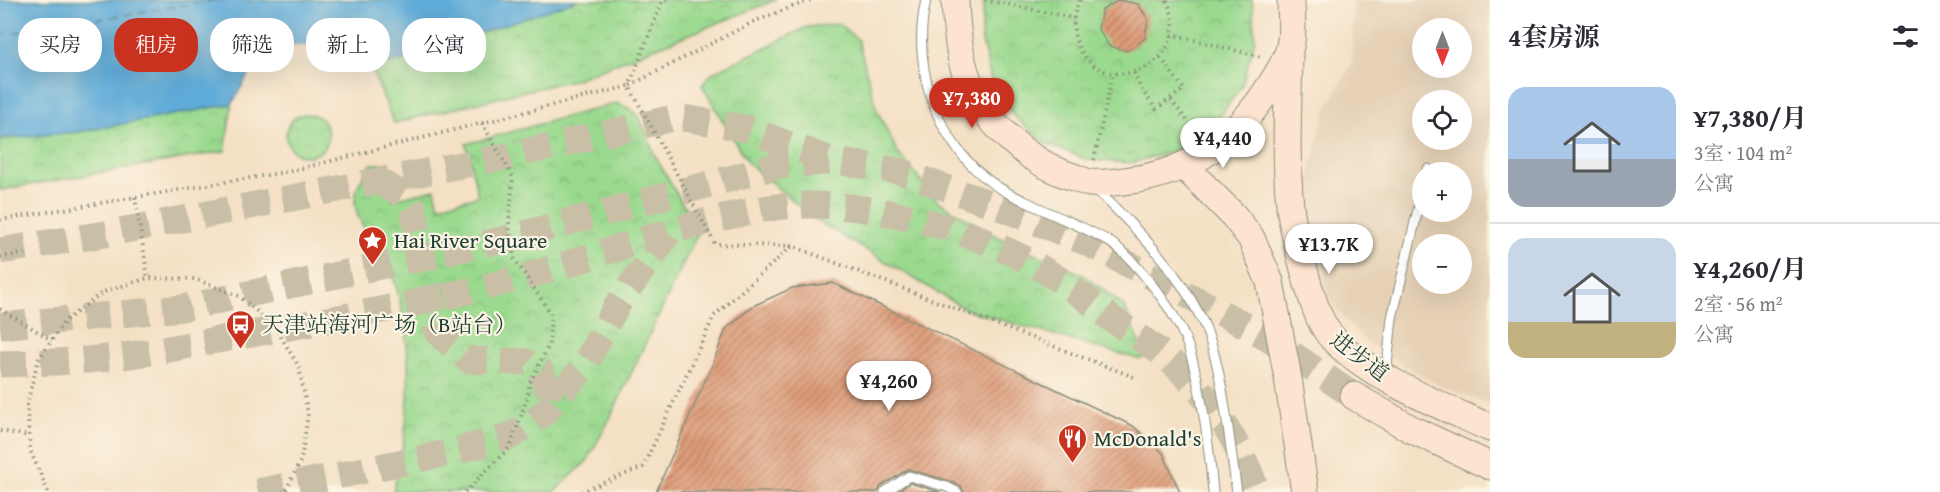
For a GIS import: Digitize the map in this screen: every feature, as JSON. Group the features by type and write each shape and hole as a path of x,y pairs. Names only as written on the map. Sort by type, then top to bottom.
{"street":[{"path":"955,0 958,39 966,75 987,111 1006,135 1028,155 1056,171 1089,183 1151,177 1184,166 1210,151 1247,119 1261,100 1286,56"},
{"name":"进步道","path":"1291,0 1292,26 1286,56 1290,208 1320,323 1335,341 1386,378 1490,428"},
{"path":"1184,166 1234,216 1262,260 1270,282 1288,378 1305,492"},
{"path":"1354,396 1411,429 1490,466"}],"lane":[{"path":"926,0 921,22 921,39 927,88 946,132 961,153 979,173 1008,193 1105,237 1129,258 1162,298 1177,322 1188,347 1195,372 1213,492"},
{"path":"1089,183 1161,255 1201,317 1220,384 1237,492"},
{"path":"1386,378 1392,318 1415,222"},
{"path":"885,492 909,476 957,492"}],"path":[{"path":"629,86 662,2 667,0"},
{"path":"0,220 291,171 629,86 753,22 810,0"},
{"path":"985,0 1074,18"},
{"path":"1080,0 1074,18 1074,34 1079,49 1089,61 1113,73 1134,73 1148,67 1160,57 1170,42 1173,26 1166,0"},
{"path":"1171,34 1286,56"},
{"path":"1134,73 1141,89 1156,109 1171,100 1184,89 1160,57"},
{"path":"1089,183 1113,73"},
{"path":"629,86 715,244 792,246 1134,378"},
{"path":"1171,100 1210,151"},
{"path":"465,492 510,447 526,402 530,382 549,345 550,314 514,258 509,224 513,177 482,123"},
{"path":"135,197 148,278"},
{"path":"581,492 643,467 714,316 792,246"},
{"path":"0,257 29,253"},
{"path":"48,492 30,450 29,436 27,405 39,360 65,321 103,292 148,278 195,279 239,297 275,327 299,368 308,414 301,460 285,492"},
{"path":"0,309 52,340"},
{"path":"0,430 29,436"}],"shaded area":[{"path":"1353,0 1490,0 1490,404 1440,386 1364,341 1328,299 1307,186 1324,113 1352,63"}],"green space":[{"path":"0,0 776,0 576,79 394,123 373,72 390,72 390,18 306,18 306,45 294,45 294,18 210,18 210,72 249,72 232,104 225,151 0,190"},
{"path":"984,0 1252,0 1255,39 1242,85 1215,123 1177,150 1131,163 1088,160 1047,144 1014,116 991,79 981,37"},
{"path":"839,24 858,40 876,108 898,153 939,202 998,237 1083,275 1124,306 1146,357 1138,359 967,310 814,219 747,162 702,85 712,73 807,27"},
{"path":"617,103 639,116 656,158 682,203 699,223 699,230 610,418 587,461 554,492 393,492 407,417 408,371 405,325 395,282 382,252 362,224 355,207 356,190 365,173 372,164 385,164 394,199 435,189 439,206 478,196 466,144"},
{"path":"307,114 315,115 322,120 327,127 327,143 322,150 315,155 307,156 299,155 292,150 287,143 286,135 287,127 292,120 299,115"}],"water":[{"path":"0,0 578,0 486,31 486,18 402,18 402,60 390,64 390,18 306,18 306,45 294,45 294,18 210,18 210,72 249,72 232,104 79,132 0,139"}],"building":[{"path":"1119,0 1138,4 1148,19 1145,38 1127,51 1109,46 1098,29 1102,10"},
{"path":"833,283 1133,426 1163,453 1180,492 964,492 961,486 950,481 908,469 881,486 878,492 656,492 726,329 753,306 792,288"},
{"path":"910,483 940,492 897,492"}],"ferry route":[{"path":"0,35 216,0"}],"tunnel":[{"path":"0,251 105,234 508,156 678,117 743,128 828,159"},
{"path":"0,326 182,308 498,241 777,166 835,161 899,171 1002,208 1088,243 1260,333 1354,396"},
{"path":"379,181 405,196 413,208 437,332 469,360 526,362 541,372 549,391 543,414"},
{"path":"0,364 85,360 137,354 382,310 508,281 699,223 763,209 795,205 866,209 937,225 1003,249 1053,276 1152,346 1188,377 1212,407 1233,440 1257,492"},
{"path":"258,492 452,452 511,436 543,414 583,368 617,305 670,231"}],"place":[{"name":"Hai River Square","path":"373,266"},
{"name":"天津站海河广场（B站台）","path":"241,350"},
{"name":"McDonald's","path":"1073,464"}]}
